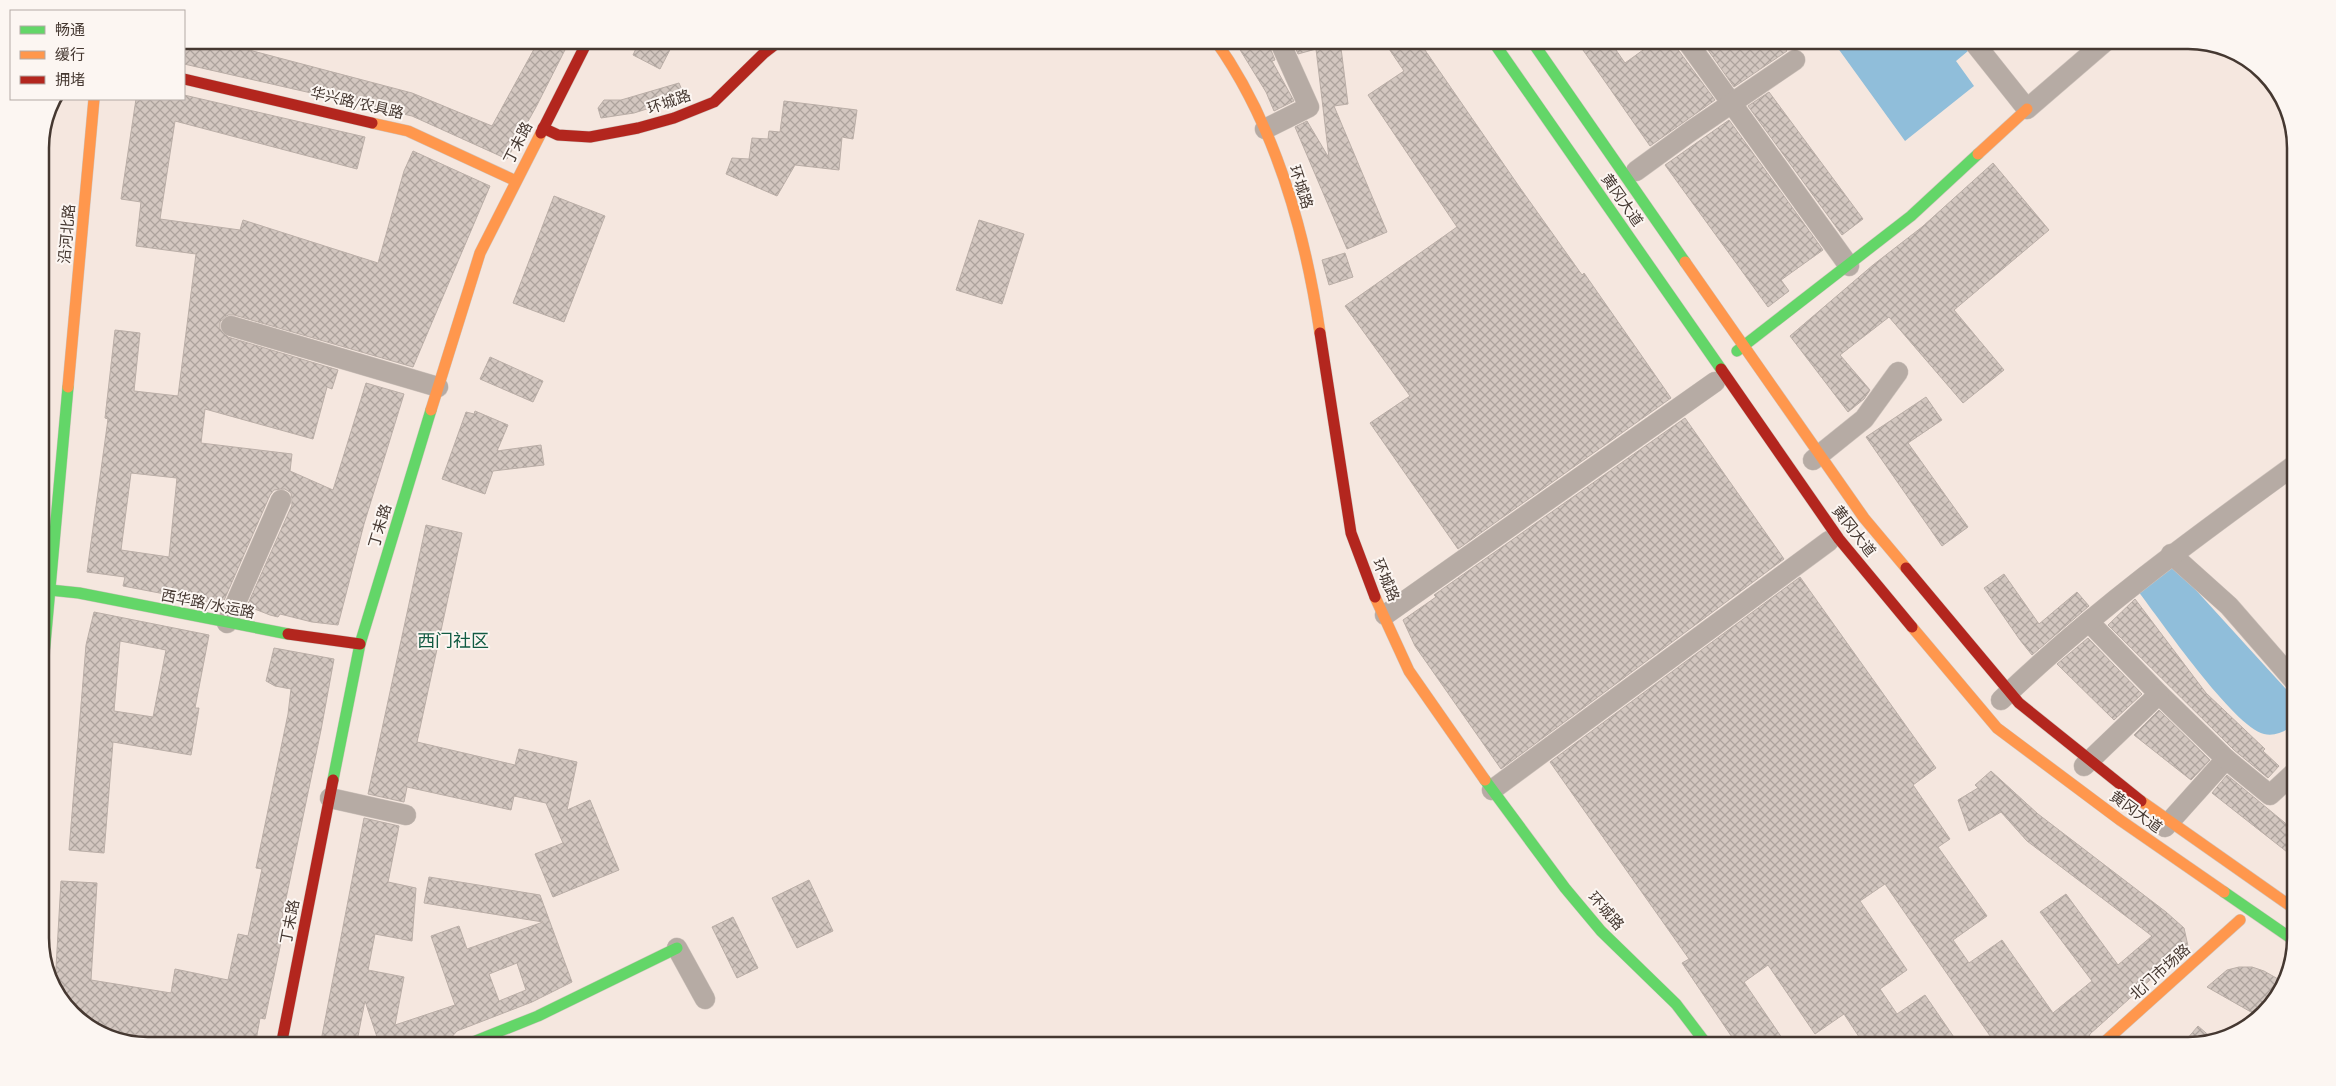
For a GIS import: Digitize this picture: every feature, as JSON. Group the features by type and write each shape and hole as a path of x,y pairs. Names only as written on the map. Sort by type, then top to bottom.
{"main road":[{"name":"丁未路","path":"283,1037 360,644 438,387 480,253 583,49"},
{"name":"环城路","path":"543,128 558,135 590,137 638,128 682,114 714,102 769,49"},
{"name":"环城路","path":"1221,49 1230,61 1265,129 1292,205 1314,290 1350,533 1370,587 1409,671 1492,790 1565,888 1601,931 1676,1004 1701,1037"},
{"name":"黄冈大道","path":"1498,49 1839,539 1997,728 2120,820 2287,935"},
{"name":"黄冈大道","path":"1537,49 1864,518 2019,703 2137,798 2287,908"},
{"name":"华兴路/农具路","path":"185,79 408,131 516,181"},
{"name":"沿河北路","path":"49,601 94,100"},
{"path":"1737,351 1911,216 2027,108"},
{"name":"西华路/水运路","path":"50,590 79,593 279,633 360,644"},
{"name":"北门市场路","path":"2110,1037 2240,920"},
{"path":"486,1037 538,1016 677,948"}],"street":[{"path":"1265,129 1309,107 1283,49"},
{"path":"1692,49 1730,104 1849,266"},
{"path":"1979,49 2027,108 2096,49"},
{"path":"1636,171 1796,60"},
{"path":"231,326 438,387"},
{"path":"1813,460 1864,419 1898,372"},
{"path":"1384,616 1715,382"},
{"path":"2000,700 2052,652 2172,554 2287,471"},
{"path":"227,623 281,500"},
{"path":"1492,790 1829,542"},
{"path":"2172,554 2229,606 2287,674"},
{"path":"2089,622 2226,759 2270,795 2287,779"},
{"path":"2084,766 2159,694"},
{"path":"2165,827 2226,759"},
{"path":"330,798 406,815"},
{"path":"677,948 705,999"}],"water":[{"path":"1839,49 1967,49 1968,51 1956,61 1974,86 1905,141"},
{"path":"2174,566 2287,690 2287,729 2273,735 2264,734 2251,727 2235,713 2198,671 2138,591"}],"building":[{"path":"185,49 245,49 412,93 492,126 534,49 565,49 507,159 412,116 185,64"},
{"path":"636,49 670,49 660,69 633,55"},
{"path":"1240,49 1271,49 1275,60 1272,61 1294,101 1274,111 1266,92"},
{"path":"1296,49 1316,49 1298,54"},
{"path":"1316,49 1341,49 1348,104 1334,106 1387,232 1347,249 1295,127 1307,121 1329,158"},
{"path":"1389,49 1424,49 1518,185 1582,275 1584,273 1671,398 1458,549 1370,423 1410,396 1345,306 1457,227 1368,95 1404,71"},
{"path":"1582,49 1615,49 1625,63 1644,49 1677,49 1715,100 1650,146"},
{"path":"1707,49 1786,49 1787,51 1734,87"},
{"path":"679,83 685,97 634,113 601,118 598,108 604,100 621,100"},
{"path":"1769,92 1863,219 1842,235 1748,106"},
{"path":"185,95 365,137 357,169 175,121 160,219 240,230 243,220 378,263 404,171 413,151 490,186 413,367 234,315 228,315 220,322 220,329 228,337 338,370 332,389 327,387 313,439 205,409 201,443 292,454 290,471 333,490 366,383 404,394 364,524 338,625 312,622 280,614 278,617 247,606 292,505 291,493 285,489 274,490 270,495 222,605 123,586 125,577 87,572 108,419 105,418 115,330 140,333 134,391 178,396 196,254 136,246 141,202 121,199 136,100 185,100","holes":["131,473 177,478 169,557 121,550"]},
{"path":"784,101 857,110 853,139 842,137 839,170 795,165 777,196 726,174 732,158 749,159 752,138 768,139 769,131 780,132"},
{"path":"1729,120 1823,250 1781,280 1789,291 1768,307 1665,165"},
{"path":"1993,163 2049,230 1954,310 2004,370 1963,403 1889,317 1840,355 1870,390 1864,399 1848,412 1790,336 1873,265 1922,227"},
{"path":"554,196 605,216 564,322 513,303"},
{"path":"979,220 1024,234 1002,304 956,290"},
{"path":"1345,253 1353,277 1329,285 1322,260"},
{"path":"490,357 543,381 533,402 480,379"},
{"path":"1926,397 1942,420 1908,443 1968,527 1942,546 1866,437"},
{"path":"475,411 508,425 497,451 541,445 544,465 493,471 485,494 442,479 466,412 474,414"},
{"path":"1685,418 1784,559 1501,769 1415,646 1403,620 1436,597 1434,595"},
{"path":"426,525 462,533 417,742 515,765 519,749 577,762 567,810 590,800 619,870 553,897 535,854 563,843 546,803 514,796 511,810 407,787 404,802 368,794"},
{"path":"2004,574 2039,624 2077,592 2089,606 2032,655 1984,588"},
{"path":"1800,577 1936,768 1913,785 1950,839 1938,847 1987,916 1953,940 1969,963 2002,940 2053,1013 2092,981 2040,912 2066,894 2118,965 2152,936 2027,841 2001,812 1969,831 1958,800 1978,788 1975,785 1991,771 2038,814 2166,912 2184,928 2188,946 2089,1037 1991,1037 1885,884 1860,901 1907,970 1880,989 1897,1014 1925,995 1954,1037 1859,1037 1844,1014 1815,1034 1768,965 1744,982 1781,1037 1732,1037 1682,963 1689,959 1550,762"},
{"path":"2135,599 2206,693 2265,749 2263,751 2279,766 2268,778 2234,750 2108,625"},
{"path":"94,612 209,635 195,708 199,708 191,755 113,742 104,853 69,850 86,645","holes":["120,641 166,650 153,717 114,711"]},
{"path":"2088,638 2142,694 2114,720 2057,664"},
{"path":"274,648 334,659 277,942 281,942 265,1019 260,1018 257,1037 150,1037 124,1034 110,1030 87,1017 69,999 56,974 61,881 97,883 91,980 171,993 175,969 228,980 238,934 248,936 262,869 256,868 288,714 291,689 275,686 266,681"},
{"path":"2159,710 2210,760 2191,780 2134,735"},
{"path":"2227,775 2287,825 2287,852 2212,793"},
{"path":"364,818 399,826 388,882 416,888 412,941 375,934 368,970 404,977 395,1025 455,1005 431,936 459,926 467,949 543,922 424,903 429,877 540,895 572,982 532,1002 457,1031 452,1037 377,1037 365,1001 358,1037 322,1037","holes":["517,963 526,990 499,1001 489,974"]},
{"path":"809,880 833,931 797,948 772,898"},
{"path":"733,917 758,968 737,978 712,927"},
{"path":"2239,967 2252,967 2278,979 2263,1004 2253,1013 2207,987 2227,970"},
{"path":"2198,1026 2208,1035 2201,1036 2189,1037"}],"traffic: fast":[{"path":"1498,49 1721,369"},
{"path":"1537,49 1685,262"},
{"path":"1737,351 1911,216 1978,154"},
{"path":"49,599 68,387"},
{"path":"333,780 360,644 431,410"},
{"path":"50,590 79,593 288,634"},
{"path":"1485,780 1565,888 1601,931 1676,1004 1701,1037"},
{"path":"2224,892 2287,935"},
{"path":"486,1037 538,1016 677,948"}],"traffic: slow":[{"path":"1221,49 1255,107 1271,143 1284,180 1306,256 1320,333"},
{"path":"68,387 94,100"},
{"path":"1978,154 2027,109"},
{"path":"372,123 408,131 516,181"},
{"path":"431,410 480,253 541,133"},
{"path":"1685,262 1864,518 1906,568"},
{"path":"1375,597 1409,671 1485,780"},
{"path":"1912,627 1997,728 2120,820 2224,892"},
{"path":"2141,801 2287,904"},
{"path":"2110,1037 2240,920"}],"traffic: jam":[{"path":"541,133 583,49"},
{"path":"543,128 558,135 590,137 638,128 674,118 714,102 769,49"},
{"path":"185,79 372,123"},
{"path":"1320,333 1351,533 1375,597"},
{"path":"1721,369 1839,539 1912,627"},
{"path":"1906,568 2019,703 2141,801"},
{"path":"288,634 360,644"},
{"path":"283,1037 333,780"}],"district":[{"name":"西门社区","path":"453,641"}]}
